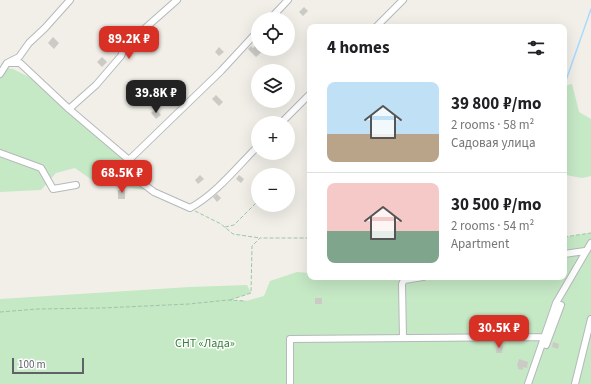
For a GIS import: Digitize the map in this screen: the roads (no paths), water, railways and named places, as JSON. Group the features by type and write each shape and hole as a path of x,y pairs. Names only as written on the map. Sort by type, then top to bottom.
{"street":[{"path":"0,74 7,63 19,57 28,43 45,28 70,0"},
{"path":"69,109 96,85 121,56 125,46 177,0"},
{"path":"277,12 288,0"},
{"path":"379,24 403,0"},
{"path":"129,160 221,71 251,39"},
{"path":"7,63 20,63 69,109 129,160 138,180 154,192 190,208 199,203 251,153"},
{"path":"288,116 307,97"},
{"path":"0,153 41,168 54,189 76,186"},
{"path":"528,384 556,303 591,243"},
{"path":"567,254 586,251"},
{"path":"403,338 402,284 404,280"},
{"path":"532,384 561,305"},
{"path":"575,384 591,319"},
{"path":"290,384 290,339 545,337"}],"waterway":[{"path":"567,77 591,9"}],"park label":[{"name":"СНТ «Лада»","path":"205,343"}]}
